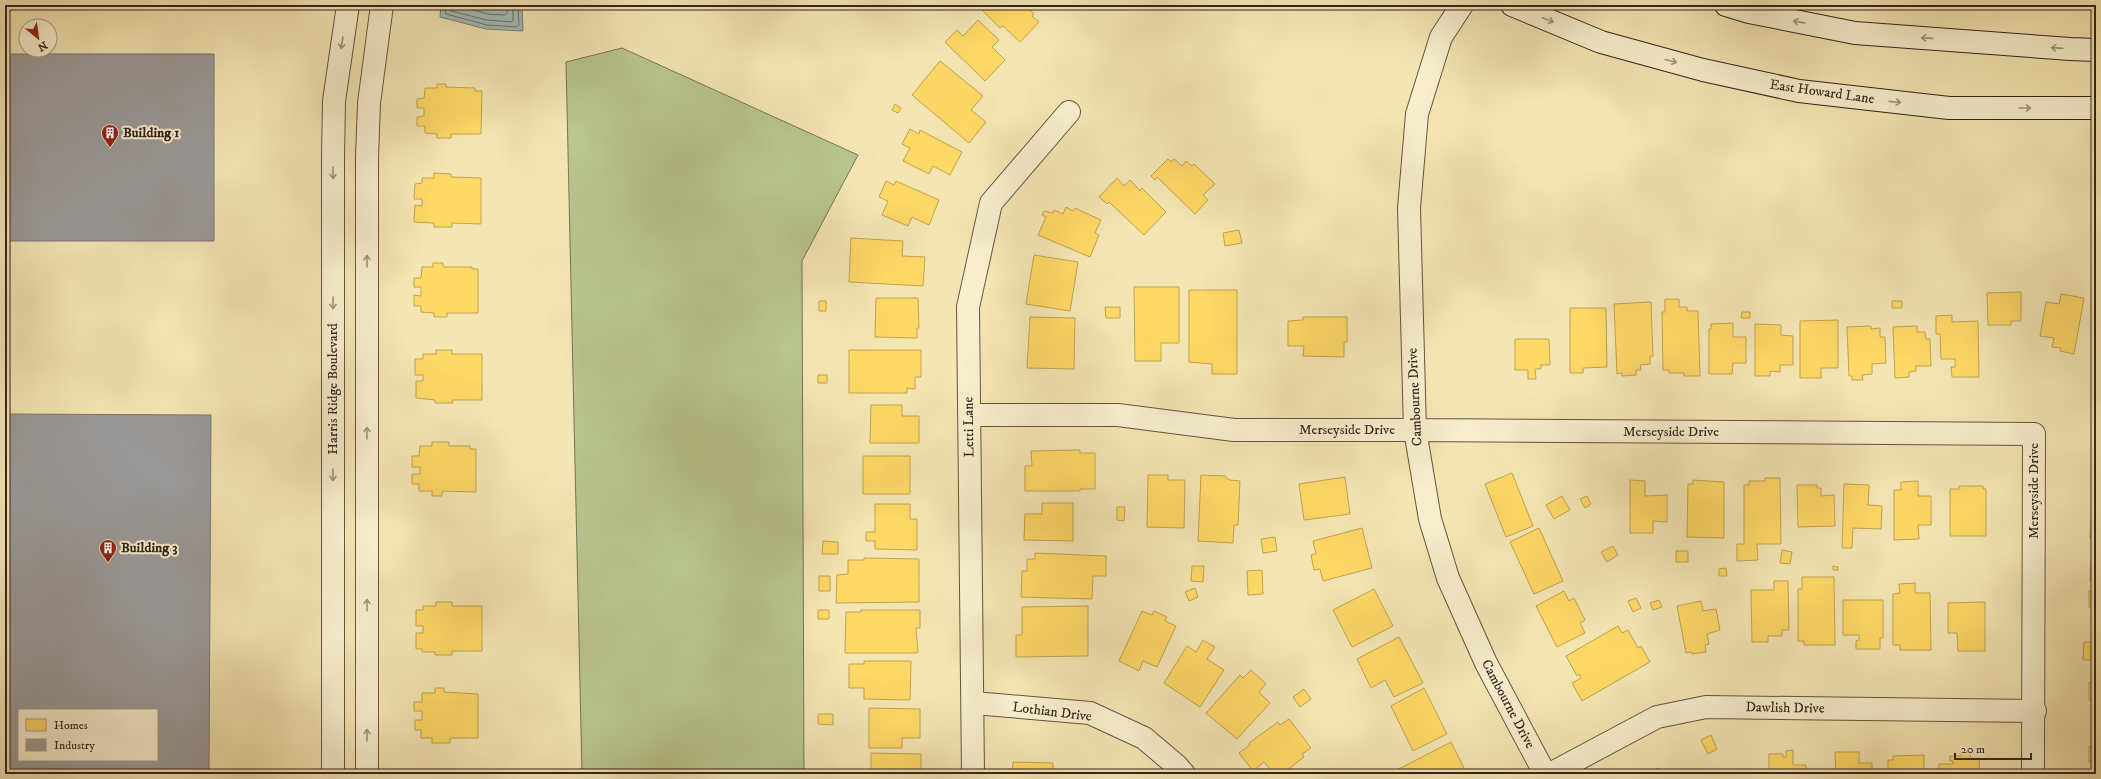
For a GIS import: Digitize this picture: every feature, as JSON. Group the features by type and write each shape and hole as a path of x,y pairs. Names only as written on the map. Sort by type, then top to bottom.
{"street":[{"name":"Harris Ridge Boulevard","path":"332,774 334,101 348,5"},
{"path":"367,774 367,157 369,103 382,5"},
{"name":"Cambourne Drive","path":"1462,5 1441,37 1417,114 1409,208 1414,430 1430,519 1448,578 1486,663 1545,774"},
{"name":"East Howard Lane","path":"1512,5 1601,42 1703,70 1799,91 1949,108 2096,108"},
{"path":"1726,5 1749,12 1855,33 2096,50"},
{"name":"Letti Lane","path":"973,774 974,703 968,307 991,203 1069,112"},
{"name":"Merseyside Drive","path":"969,415 1118,415 1234,430 2034,434 2035,711 2033,774"},
{"path":"333,554 367,555"},
{"name":"Lothian Drive","path":"974,703 1090,714 1144,738 1177,766 1184,774"},
{"name":"Dawlish Drive","path":"1550,774 1657,717 1706,706 2035,711"}],"green space":[{"path":"622,48 858,155 802,261 804,774 582,774 566,62"}],"water":[{"path":"441,5 522,5 523,31 486,29 440,17"}],"building: Homes":[{"path":"977,5 1026,5 1034,14 1032,16 1039,22 1020,42 1003,26 1000,28"},
{"path":"978,20 999,40 992,47 1005,60 985,81 945,42 957,30 963,36"},
{"path":"940,61 983,96 971,110 986,122 969,143 912,95"},
{"path":"437,84 446,84 446,87 475,88 475,91 482,91 481,134 451,134 451,138 437,138 437,134 425,133 425,126 417,126 417,117 424,116 424,108 417,108 417,99 424,98 425,88 437,88"},
{"path":"895,104 901,108 898,113 892,110"},
{"path":"910,129 919,134 920,130 962,152 950,175 933,166 929,174 903,161 910,148 902,144"},
{"path":"1168,159 1171,162 1174,159 1182,166 1186,161 1192,166 1194,164 1215,184 1203,195 1208,200 1195,214 1157,177 1155,180 1151,176"},
{"path":"434,173 451,174 451,177 481,178 481,224 452,223 452,227 434,227 434,223 414,222 415,205 422,206 422,199 414,199 415,184 422,183 422,178 434,178"},
{"path":"1117,178 1124,186 1130,180 1140,191 1142,188 1166,212 1144,235 1109,202 1107,204 1099,197"},
{"path":"886,181 894,185 896,181 939,200 929,225 912,217 908,226 882,215 888,201 879,197"},
{"path":"1066,207 1073,211 1075,208 1101,220 1095,233 1099,235 1090,257 1038,235 1046,217 1042,215 1044,211 1053,213 1054,210 1063,214"},
{"path":"1239,230 1242,243 1225,246 1223,233"},
{"path":"851,238 903,241 902,256 925,257 923,286 849,282"},
{"path":"1034,255 1078,262 1070,311 1026,304"},
{"path":"433,263 443,263 443,267 472,267 472,269 478,269 478,313 447,313 447,317 434,317 434,313 421,312 421,306 414,306 414,295 421,296 421,287 414,287 414,278 421,278 422,267 433,267"},
{"path":"1134,287 1179,287 1179,343 1161,343 1161,361 1135,361"},
{"path":"1189,290 1237,290 1237,374 1212,374 1212,364 1189,362"},
{"path":"2021,292 2021,321 2011,321 2011,325 1988,325 1987,293"},
{"path":"2061,294 2084,298 2074,354 2060,351 2061,348 2052,347 2054,338 2040,336 2046,302 2059,304"},
{"path":"876,298 918,298 919,328 917,328 917,338 875,337"},
{"path":"1665,299 1679,299 1679,307 1687,307 1687,311 1698,311 1700,376 1684,376 1684,373 1669,373 1669,370 1663,370 1662,312 1665,312"},
{"path":"819,301 826,301 826,311 819,311"},
{"path":"1892,301 1902,301 1902,308 1892,308"},
{"path":"1651,302 1653,356 1650,356 1650,364 1640,365 1641,370 1636,370 1636,375 1622,376 1622,373 1617,374 1614,304"},
{"path":"1105,307 1120,307 1120,318 1106,318"},
{"path":"1570,308 1606,308 1607,367 1583,368 1583,373 1570,373"},
{"path":"1742,312 1750,312 1750,318 1741,318"},
{"path":"1952,315 1952,322 1978,321 1979,377 1952,377 1951,367 1955,367 1955,359 1941,359 1940,334 1936,334 1936,316"},
{"path":"1030,317 1075,318 1074,369 1027,368"},
{"path":"1303,317 1347,317 1347,342 1344,342 1344,357 1303,356 1304,346 1288,346 1288,321 1303,320"},
{"path":"1838,320 1838,368 1821,368 1821,378 1800,378 1800,321"},
{"path":"1733,323 1733,337 1746,337 1746,363 1733,363 1732,374 1709,374 1709,329 1711,329 1711,324"},
{"path":"1755,324 1781,325 1781,335 1793,336 1793,365 1780,365 1780,372 1770,371 1770,376 1755,376"},
{"path":"1871,326 1871,329 1880,328 1880,337 1885,337 1886,363 1872,364 1872,374 1862,375 1863,380 1852,380 1852,376 1849,376 1847,327"},
{"path":"1917,326 1917,332 1925,332 1926,339 1930,339 1931,366 1916,366 1916,371 1909,372 1909,377 1895,378 1893,327"},
{"path":"1515,339 1549,339 1550,365 1541,365 1541,369 1535,369 1536,379 1528,379 1528,370 1515,370"},
{"path":"436,350 452,350 452,354 482,354 482,400 452,400 453,403 435,403 435,400 416,398 416,381 423,381 423,375 415,375 415,359 423,359 423,354 436,354"},
{"path":"849,350 921,350 921,377 915,377 915,389 907,388 907,393 849,393"},
{"path":"818,375 827,375 827,383 818,383"},
{"path":"871,405 902,405 902,416 919,416 919,443 870,443"},
{"path":"432,442 449,442 449,446 470,446 470,449 476,449 476,492 442,491 442,496 432,496 432,491 419,491 419,484 412,484 412,474 420,474 420,467 412,467 412,456 419,456 420,446 432,446"},
{"path":"1080,450 1080,453 1095,453 1095,489 1080,489 1080,491 1025,491 1025,466 1032,466 1031,451"},
{"path":"863,456 910,456 910,494 863,494"},
{"path":"1512,473 1533,526 1506,537 1485,484"},
{"path":"1148,475 1168,475 1168,480 1185,480 1184,528 1147,527"},
{"path":"1201,475 1226,476 1226,478 1230,480 1240,481 1238,525 1234,525 1233,543 1198,541"},
{"path":"1345,477 1350,514 1304,520 1299,484"},
{"path":"1765,478 1780,478 1781,544 1757,544 1758,560 1737,561 1737,544 1744,544 1744,485 1749,485 1749,481 1765,481"},
{"path":"1630,480 1645,481 1645,496 1667,495 1667,522 1653,521 1653,533 1630,533"},
{"path":"1693,480 1724,482 1724,538 1687,537 1688,484 1693,484"},
{"path":"1918,481 1918,496 1931,496 1931,525 1918,525 1919,539 1894,540 1894,490 1901,490 1901,482"},
{"path":"1844,484 1869,485 1868,505 1882,506 1881,529 1853,528 1852,548 1842,548"},
{"path":"1797,485 1817,485 1817,488 1821,488 1821,496 1834,495 1835,526 1798,527"},
{"path":"1959,486 1983,486 1983,489 1986,489 1986,536 1950,536 1950,489 1959,489"},
{"path":"1562,496 1570,510 1554,519 1546,505"},
{"path":"1587,496 1591,504 1585,508 1580,499"},
{"path":"2095,501 2096,538 2090,538 2091,520 2095,520"},
{"path":"1042,503 1073,503 1073,541 1024,540 1025,514 1042,514"},
{"path":"875,504 910,504 910,519 917,519 917,550 875,549 875,541 866,541 866,532 875,532"},
{"path":"1117,507 1125,507 1124,521 1117,520"},
{"path":"1362,528 1372,568 1323,581 1320,569 1314,570 1311,555 1316,554 1313,541"},
{"path":"1539,528 1563,581 1534,594 1510,542"},
{"path":"1275,537 1277,551 1263,553 1261,539"},
{"path":"823,541 838,542 838,554 822,554"},
{"path":"1613,546 1618,555 1607,562 1601,552"},
{"path":"1782,550 1792,552 1790,564 1780,563"},
{"path":"1676,551 1688,551 1688,562 1676,562"},
{"path":"1035,553 1106,556 1106,576 1093,576 1092,599 1021,597 1022,571 1027,571 1027,559 1035,559"},
{"path":"864,558 919,559 919,602 836,603 837,575 848,574 848,560 864,560"},
{"path":"2095,558 2096,581 2090,581 2091,559 2095,560"},
{"path":"1192,566 1204,566 1203,582 1191,581"},
{"path":"1833,566 1838,567 1838,570 1833,570"},
{"path":"1726,568 1727,576 1719,576 1719,569"},
{"path":"1262,570 1263,594 1248,595 1247,571"},
{"path":"819,576 830,576 830,591 819,591"},
{"path":"1802,577 1834,577 1835,645 1804,645 1804,641 1798,641 1798,589 1802,589"},
{"path":"1774,581 1788,581 1789,630 1782,630 1782,636 1768,636 1768,642 1752,642 1751,590 1774,590"},
{"path":"1915,583 1915,593 1930,593 1931,650 1900,650 1900,645 1893,645 1893,594 1900,593 1899,584"},
{"path":"1195,588 1198,597 1189,601 1185,592"},
{"path":"1374,589 1393,626 1352,647 1333,610"},
{"path":"1564,591 1569,601 1574,598 1585,620 1580,623 1585,633 1557,647 1536,606"},
{"path":"2089,591 2096,591 2096,629 2095,620 2092,621 2092,607 2089,607"},
{"path":"1636,598 1641,608 1633,612 1628,601"},
{"path":"1659,600 1662,607 1653,610 1650,603"},
{"path":"1843,600 1883,600 1883,638 1880,638 1880,649 1856,649 1856,641 1859,640 1859,635 1843,635"},
{"path":"1701,601 1703,611 1716,609 1720,630 1707,634 1709,644 1705,645 1706,652 1692,654 1692,652 1686,653 1677,606"},
{"path":"436,602 452,602 452,606 482,606 482,651 452,651 452,655 435,655 435,652 422,652 422,649 416,649 416,633 423,633 423,626 416,626 416,610 423,610 423,606 436,606"},
{"path":"1985,602 1985,651 1958,651 1957,633 1948,633 1948,603"},
{"path":"1088,606 1088,656 1016,657 1016,635 1022,635 1022,607"},
{"path":"818,610 829,610 829,619 818,619"},
{"path":"861,610 920,610 920,628 916,628 918,653 845,653 846,612 861,612"},
{"path":"1142,611 1152,615 1154,611 1167,617 1165,621 1176,626 1157,667 1143,661 1139,671 1119,661"},
{"path":"1618,626 1622,633 1628,630 1638,648 1641,646 1650,662 1582,701 1572,683 1581,678 1579,674 1577,676 1566,656"},
{"path":"1399,637 1423,683 1394,697 1385,680 1371,688 1357,659"},
{"path":"2092,639 2096,639 2096,663 2093,662 2093,660 2083,660 2084,642 2092,642"},
{"path":"1203,640 1215,647 1207,659 1224,670 1200,707 1164,683 1187,646 1196,652"},
{"path":"864,661 911,661 910,700 864,699 864,688 849,688 849,664 864,664"},
{"path":"1251,670 1266,684 1259,692 1270,703 1237,739 1206,713 1240,675 1243,678"},
{"path":"2089,682 2096,683 2096,720 2095,714 2093,714 2093,700 2089,700"},
{"path":"435,688 444,688 444,692 478,694 478,738 450,738 450,743 432,743 432,738 421,738 421,730 415,730 415,720 422,720 422,711 414,711 414,702 422,702 422,693 435,693"},
{"path":"1424,688 1447,734 1413,751 1391,706"},
{"path":"1304,689 1311,699 1300,707 1293,697"},
{"path":"869,708 920,709 920,738 902,738 902,748 869,748"},
{"path":"818,714 833,714 833,725 818,724"},
{"path":"1289,719 1311,748 1302,754 1304,757 1282,774 1274,774 1264,762 1253,771 1239,753 1250,745 1249,743 1278,722 1280,725"},
{"path":"1711,735 1717,749 1708,754 1701,740"},
{"path":"1451,742 1467,774 1394,774 1393,772"},
{"path":"2096,745 2096,766 2094,766 2095,761 2089,762 2089,746"},
{"path":"1793,750 1793,765 1806,765 1806,774 1769,774 1769,754 1783,754 1783,757 1786,757 1786,751"},
{"path":"1961,751 1970,753 1971,759 1979,758 1980,774 1939,774 1939,764 1953,764 1953,761 1950,761 1950,756 1961,756"},
{"path":"1835,752 1859,752 1859,763 1872,763 1872,774 1836,774"},
{"path":"871,753 921,754 921,774 871,774"},
{"path":"1924,755 1924,774 1888,774 1888,760 1893,760 1893,756"},
{"path":"1013,762 1053,763 1053,774 1012,774"},
{"path":"1658,768 1662,774 1647,774"}],"building: Industry":[{"name":"Building 1","path":"5,54 18,54 18,58 58,58 58,54 214,54 214,241 5,241"},
{"name":"Building 3","path":"5,414 211,415 209,774 5,774"}],"place":[{"name":"Building 1","path":"110,148"},
{"name":"Building 3","path":"108,563"}]}
